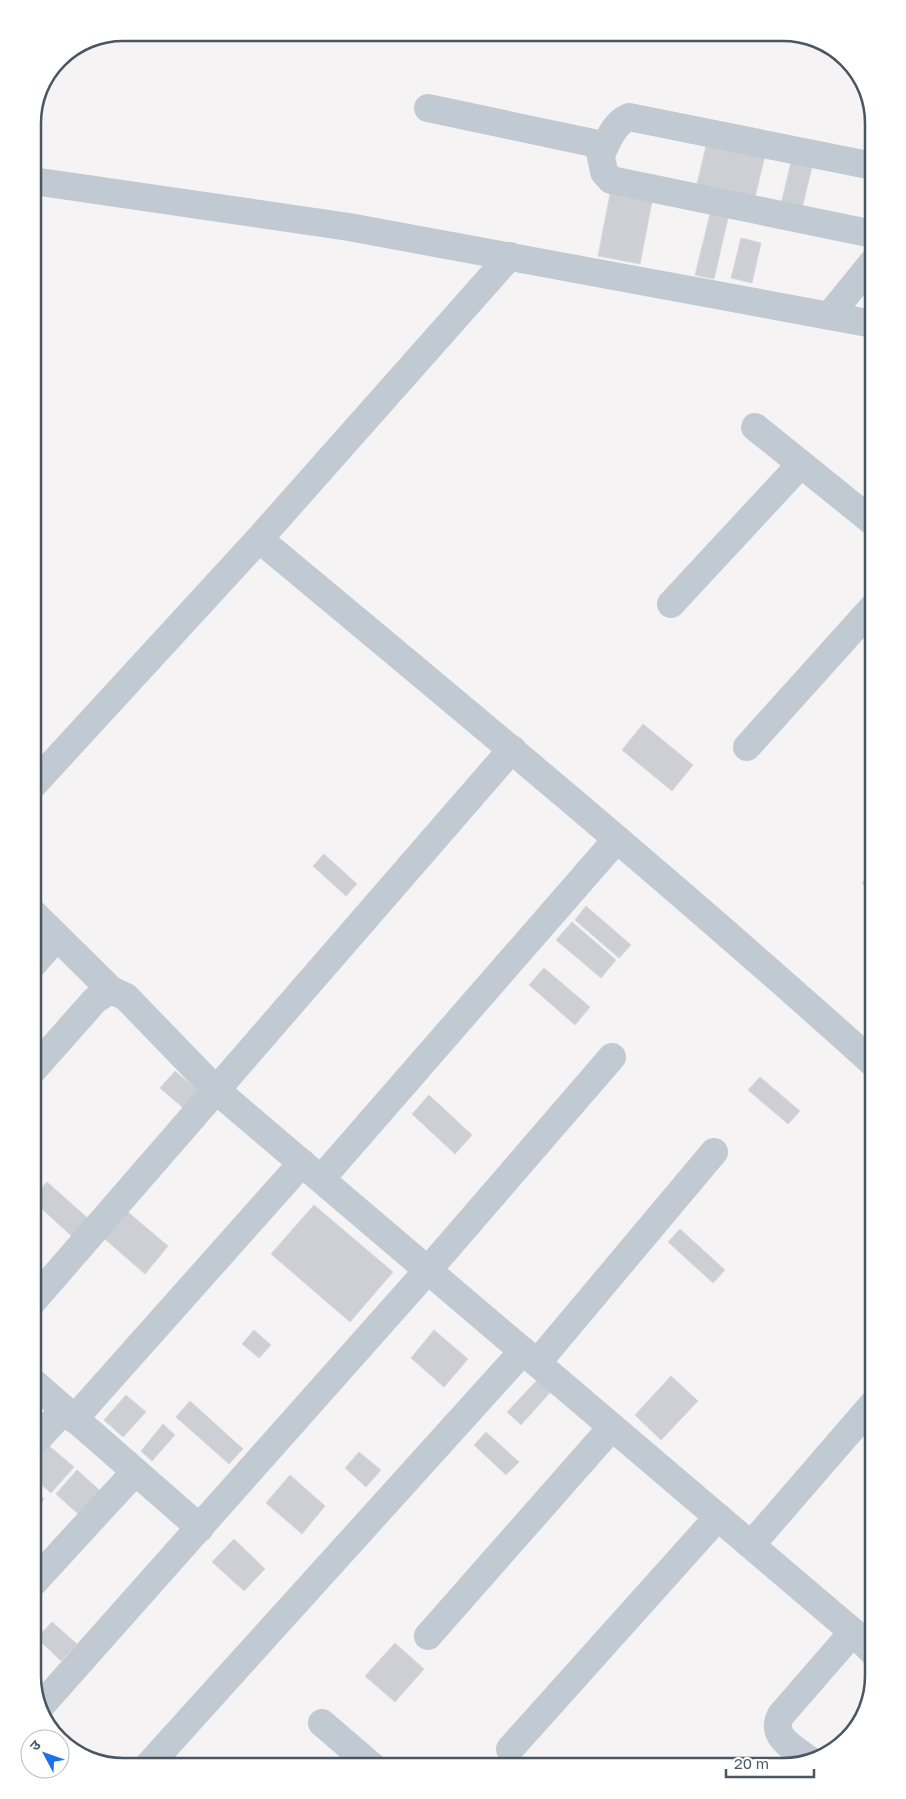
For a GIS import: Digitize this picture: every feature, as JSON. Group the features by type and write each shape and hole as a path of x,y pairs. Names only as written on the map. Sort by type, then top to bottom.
{"street":[{"path":"428,108 587,141 599,147 604,172 611,180 865,232"},
{"path":"601,154 617,125 622,119 628,117 865,164"},
{"path":"41,182 349,227 865,322"},
{"path":"41,776 259,539 510,256"},
{"path":"829,316 865,273"},
{"path":"755,428 865,515"},
{"path":"671,604 801,464"},
{"path":"259,539 512,748 865,1054"},
{"path":"747,747 865,616"},
{"path":"41,1291 512,748"},
{"path":"41,1437 69,1414 312,1171 617,839"},
{"path":"41,922 111,990 126,997 216,1090 865,1644"},
{"path":"41,955 56,938"},
{"path":"41,1061 95,1000 111,990"},
{"path":"46,1700 428,1270 612,1057"},
{"path":"155,1758 530,1357 714,1152"},
{"path":"41,1390 200,1528"},
{"path":"751,1545 865,1414"},
{"path":"428,1636 612,1427"},
{"path":"41,1573 135,1472"},
{"path":"510,1748 718,1517"},
{"path":"802,1755 783,1739 778,1732 776,1724 781,1715 852,1632"},
{"path":"322,1722 363,1758"}],"building":[{"path":"708,138 766,151 754,202 696,188"},
{"path":"792,158 813,163 802,208 781,204"},
{"path":"610,194 652,202 640,264 598,256"},
{"path":"711,210 729,214 714,279 695,275"},
{"path":"741,238 761,243 752,283 731,278"},
{"path":"643,724 693,765 672,791 622,750"},
{"path":"324,854 357,884 346,896 313,866"},
{"path":"586,906 631,945 619,958 575,920"},
{"path":"572,922 616,960 601,978 556,940"},
{"path":"544,968 590,1007 575,1025 529,985"},
{"path":"175,1071 203,1095 188,1112 160,1088"},
{"path":"760,1077 800,1111 788,1124 748,1090"},
{"path":"429,1095 472,1135 455,1154 412,1114"},
{"path":"47,1182 91,1221 75,1239 41,1208 41,1189"},
{"path":"314,1205 393,1272 350,1322 271,1254"},
{"path":"122,1207 168,1246 145,1274 99,1234"},
{"path":"680,1229 725,1270 713,1283 668,1242"},
{"path":"254,1330 271,1345 259,1358 242,1344"},
{"path":"434,1330 468,1359 444,1387 411,1358"},
{"path":"541,1376 554,1388 521,1425 507,1412"},
{"path":"671,1376 698,1401 661,1440 635,1415"},
{"path":"126,1395 146,1412 123,1437 104,1420"},
{"path":"190,1401 243,1449 229,1464 176,1417"},
{"path":"163,1424 175,1435 152,1461 141,1451"},
{"path":"486,1432 519,1462 506,1475 474,1445"},
{"path":"42,1440 74,1467 51,1493 41,1484"},
{"path":"359,1452 381,1470 366,1487 345,1468"},
{"path":"77,1470 106,1496 85,1520 56,1494"},
{"path":"290,1475 325,1506 302,1534 266,1503"},
{"path":"234,1539 265,1569 244,1591 212,1562"},
{"path":"52,1622 77,1644 61,1661 41,1642 41,1634"},
{"path":"395,1643 424,1669 395,1702 365,1676"}]}
